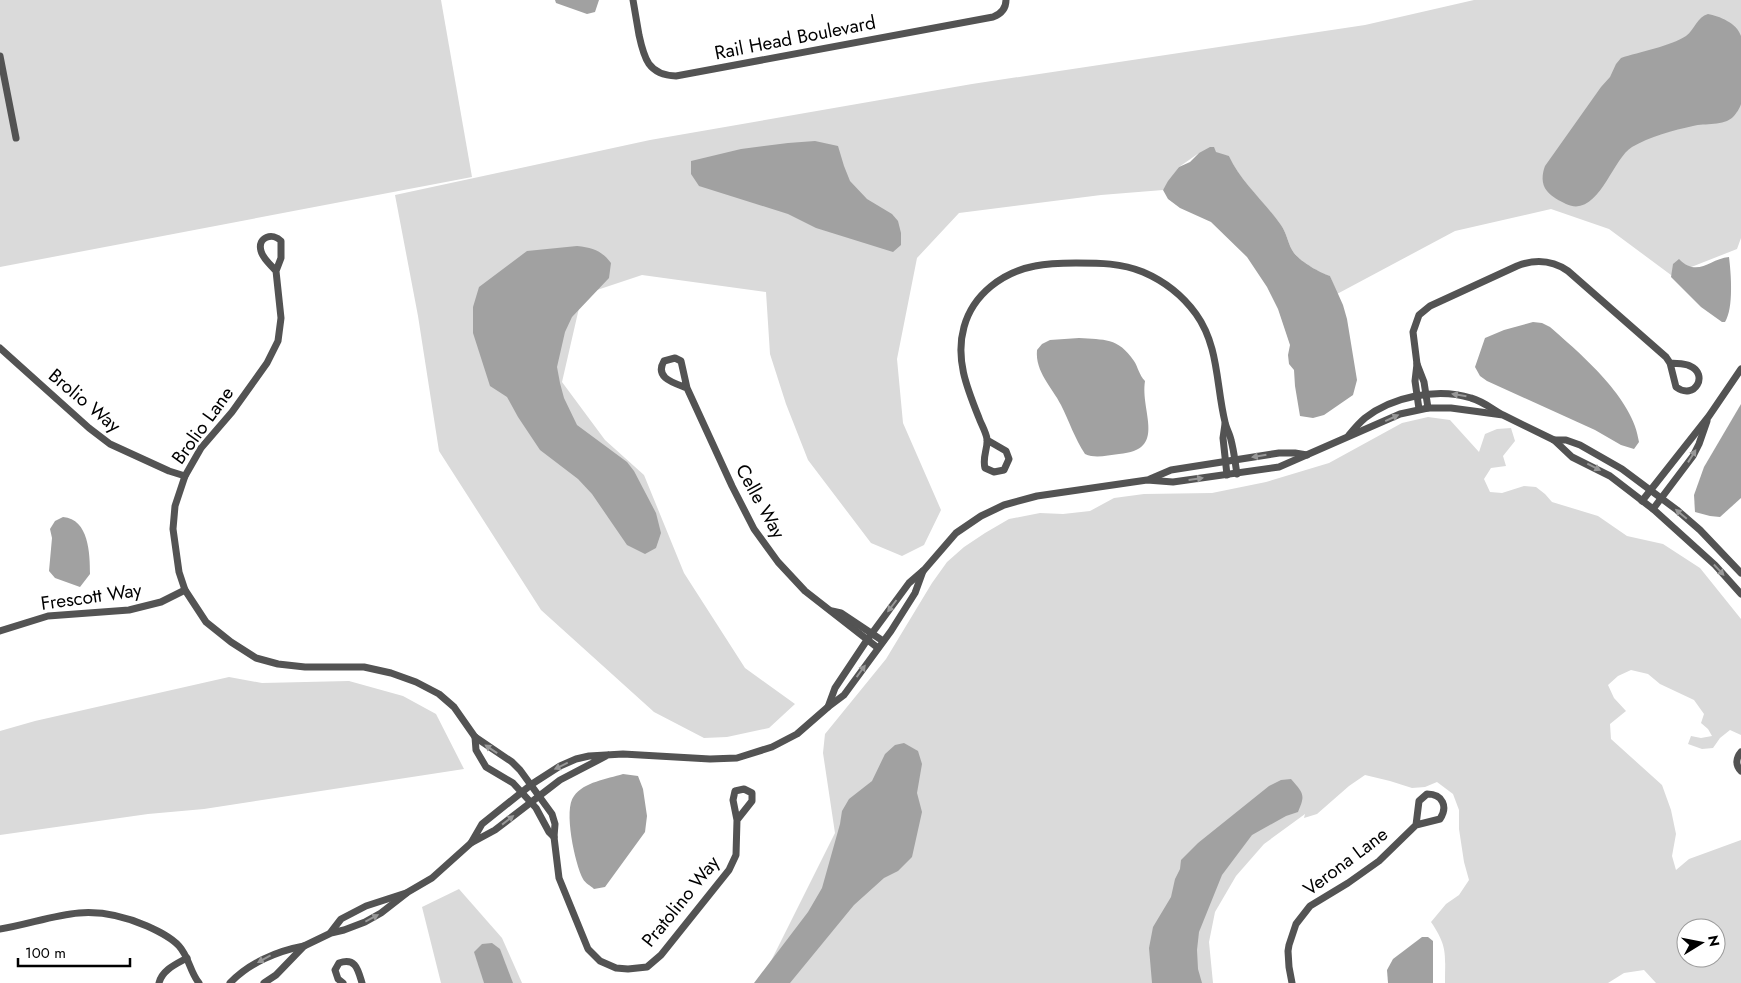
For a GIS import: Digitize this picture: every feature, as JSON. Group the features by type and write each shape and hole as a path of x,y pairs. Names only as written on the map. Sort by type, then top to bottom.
{"street":[{"name":"Rail Head Boulevard","path":"633,0 643,54 647,63 659,73 676,76 993,17 1001,12 1006,0"},
{"path":"0,56 16,138"},
{"name":"Brolio Lane","path":"276,271 261,252 260,246 262,241 269,236 274,236 282,241 276,271 281,318 278,341 268,363 232,412 201,448 185,476 175,506 173,529 179,572 185,590 206,622 231,642 256,658 278,664 305,667 364,667 391,673 416,682 439,694 454,707 475,737 512,762 540,795"},
{"path":"1428,408 1424,382 1417,364 1413,332 1416,319 1430,306 1517,266 1537,261 1553,264 1568,271 1644,337 1670,363 1676,387 1687,391 1698,386 1699,376 1696,370 1687,365 1670,363"},
{"path":"987,440 1006,451 1009,459 1004,470 994,472 986,468 984,457 987,440 962,371 960,348 964,326 974,305 994,283 1021,269 1047,264 1106,263 1124,266 1145,273 1173,289 1196,315 1208,337 1216,366 1225,424 1231,438 1236,474"},
{"name":"Brolio Way","path":"0,348 89,428 110,444 169,471 185,476"},
{"name":"Celle Way","path":"687,388 664,378 660,366 664,361 674,358 681,361 687,388 732,486 754,529 778,562 805,591 878,648"},
{"path":"1417,364 1415,377 1419,409"},
{"path":"1642,501 1709,416 1741,369"},
{"path":"1347,437 1363,420 1380,408 1403,399 1447,394 1469,397 1554,440 1572,457 1610,476 1653,509 1715,565 1741,594"},
{"path":"828,707 835,688 909,583 924,570 956,533 981,516 1004,505 1037,496 1148,480 1173,482 1279,467 1400,414 1419,409 1451,408 1503,415"},
{"path":"1653,509 1693,456 1709,416"},
{"path":"1225,424 1222,438 1227,475"},
{"path":"1554,440 1566,440 1580,445 1622,469 1700,530 1741,573"},
{"path":"1148,480 1171,470 1234,460 1279,454 1295,453 1307,455"},
{"path":"472,843 482,824 532,784 560,766 576,759 589,756 640,754 710,759 737,758 772,747 797,734 844,695 915,593 924,570"},
{"name":"Frescott Way","path":"0,631 48,616 129,610 161,602 185,590"},
{"name":"Celle Way","path":"832,611 841,613 883,641"},
{"name":"Brolio Lane","path":"475,737 476,750 486,767 508,778 531,802"},
{"path":"1741,752 1736,759 1741,771"},
{"path":"230,983 272,954 304,946 330,933 344,930 381,914 408,892 432,878 472,843 495,830 560,780 608,755"},
{"name":"Verona Lane","path":"1292,983 1288,952 1296,924 1305,912 1310,906 1379,861 1416,825 1440,819 1444,813 1445,806 1443,801 1432,794 1423,797 1417,805 1416,825"},
{"name":"Pratolino Way","path":"540,795 554,820 556,830 554,837 560,878 588,949 600,962 628,970 646,967 661,954 729,870 736,856 737,820"},
{"name":"Pratolino Way","path":"531,802 542,815 549,832 554,837"},
{"path":"330,933 341,920 366,906 408,892"},
{"path":"0,929 79,913 105,914 132,919 161,933 179,945 187,958 194,977 200,983"},
{"path":"264,983 276,975 304,946"},
{"path":"159,983 160,978 170,967 187,958"},
{"path":"343,983 338,980 335,970 340,963 346,961 358,967 362,983"}],"shaded area":[{"path":"0,0 441,0 472,177 0,267"},
{"path":"555,0 599,0 595,12 587,14 556,3"},
{"path":"1474,0 1741,0 1741,238 1737,249 1671,275 1609,229 1551,209 1455,231 1337,294 1330,276 1311,267 1294,253 1281,225 1246,183 1229,156 1199,153 1179,167 1163,190 1101,195 959,213 917,258 897,359 903,423 941,510 924,545 902,556 871,543 808,460 786,404 770,354 766,292 642,275 582,295 562,382 605,440 644,475 684,573 745,668 795,704 769,728 727,737 704,738 654,712 541,610 439,451 418,316 395,195 650,140 972,84 1365,25"},
{"path":"1708,14 1722,18 1732,24 1741,36 1741,104 1734,116 1725,122 1698,125 1670,132 1632,147 1618,163 1596,196 1587,203 1577,206 1566,204 1551,195 1543,182 1545,166 1610,77 1621,58 1680,40 1689,33 1701,18"},
{"path":"815,141 838,146 850,181 867,199 892,214 898,221 901,245 893,252 816,228 788,214 699,186 691,174 691,161 741,149"},
{"path":"1214,147 1216,152 1229,156 1246,183 1281,225 1294,253 1310,266 1330,276 1343,305 1357,380 1353,395 1324,415 1313,418 1300,416 1294,370 1289,364 1290,345 1278,309 1267,287 1247,257 1211,222 1180,208 1168,199 1163,190 1179,167 1190,162 1199,153"},
{"path":"577,246 596,250 611,263 609,278 572,317 565,332 557,367 560,383 564,398 577,425 627,462 634,471 656,513 661,533 656,548 645,554 627,545 592,494 578,479 540,450 507,397 490,386 473,333 473,307 479,287 527,251"},
{"path":"1729,257 1731,300 1728,316 1725,322 1722,322 1701,307 1671,277 1673,264 1679,259 1692,267 1698,267"},
{"path":"1533,322 1542,323 1550,327 1604,378 1617,394 1635,426 1639,442 1634,449 1621,445 1595,430 1487,381 1480,376 1475,367 1485,338 1504,330"},
{"path":"1079,338 1110,341 1116,344 1128,353 1145,381 1147,437 1143,445 1134,451 1102,456 1085,454 1061,405 1041,372 1037,350 1042,344 1050,340"},
{"path":"1741,404 1741,498 1720,517 1695,512 1694,495 1704,467"},
{"path":"1428,417 1450,420 1479,452 1485,434 1497,429 1511,428 1515,441 1503,456 1506,466 1491,468 1484,479 1490,492 1502,493 1524,486 1536,487 1552,502 1598,516 1627,536 1663,544 1700,568 1741,619 1741,735 1730,730 1720,738 1713,748 1702,749 1688,744 1691,736 1701,738 1712,736 1701,723 1704,714 1694,700 1660,684 1648,674 1631,670 1618,676 1608,685 1614,698 1626,711 1610,724 1611,739 1662,785 1671,810 1676,834 1672,856 1676,870 1689,859 1741,840 1741,983 1656,983 1644,970 1624,973 1608,983 1445,983 1443,945 1431,922 1446,904 1459,895 1469,880 1459,829 1459,810 1453,794 1437,782 1425,787 1412,788 1365,775 1349,786 1317,814 1304,818 1305,814 1264,844 1236,876 1215,912 1209,942 1213,983 760,983 835,833 823,753 825,734 886,659 932,583 947,562 964,547 1009,519 1040,513 1063,514 1090,511 1114,498 1144,494 1212,493 1266,482 1329,463 1402,423"},
{"path":"63,517 72,519 78,524 86,539 90,574 80,587 55,578 49,571 52,538 50,529 55,521"},
{"path":"229,677 262,683 349,681 403,696 436,714 464,769 204,809 148,814 0,835 0,731 35,721"},
{"path":"904,743 918,751 922,764 917,793 922,812 912,857 898,871 884,878 854,905 790,983 754,983 808,912 822,888 842,811 849,799 872,781 885,754 895,745"},
{"path":"623,774 638,776 643,789 647,816 645,832 605,887 594,889 583,879 577,862 571,837 571,803 578,791 584,787"},
{"path":"1291,779 1302,794 1302,801 1298,812 1286,816 1252,835 1222,875 1199,932 1197,950 1198,969 1202,983 1152,983 1149,948 1153,927 1171,897 1181,860 1198,843 1269,786 1281,780"},
{"path":"459,889 502,938 522,983 441,983 422,907"},
{"path":"1422,937 1428,937 1433,941 1433,983 1388,983 1387,970 1393,959"},
{"path":"492,943 500,949 513,983 484,983 474,952 482,944"}]}
